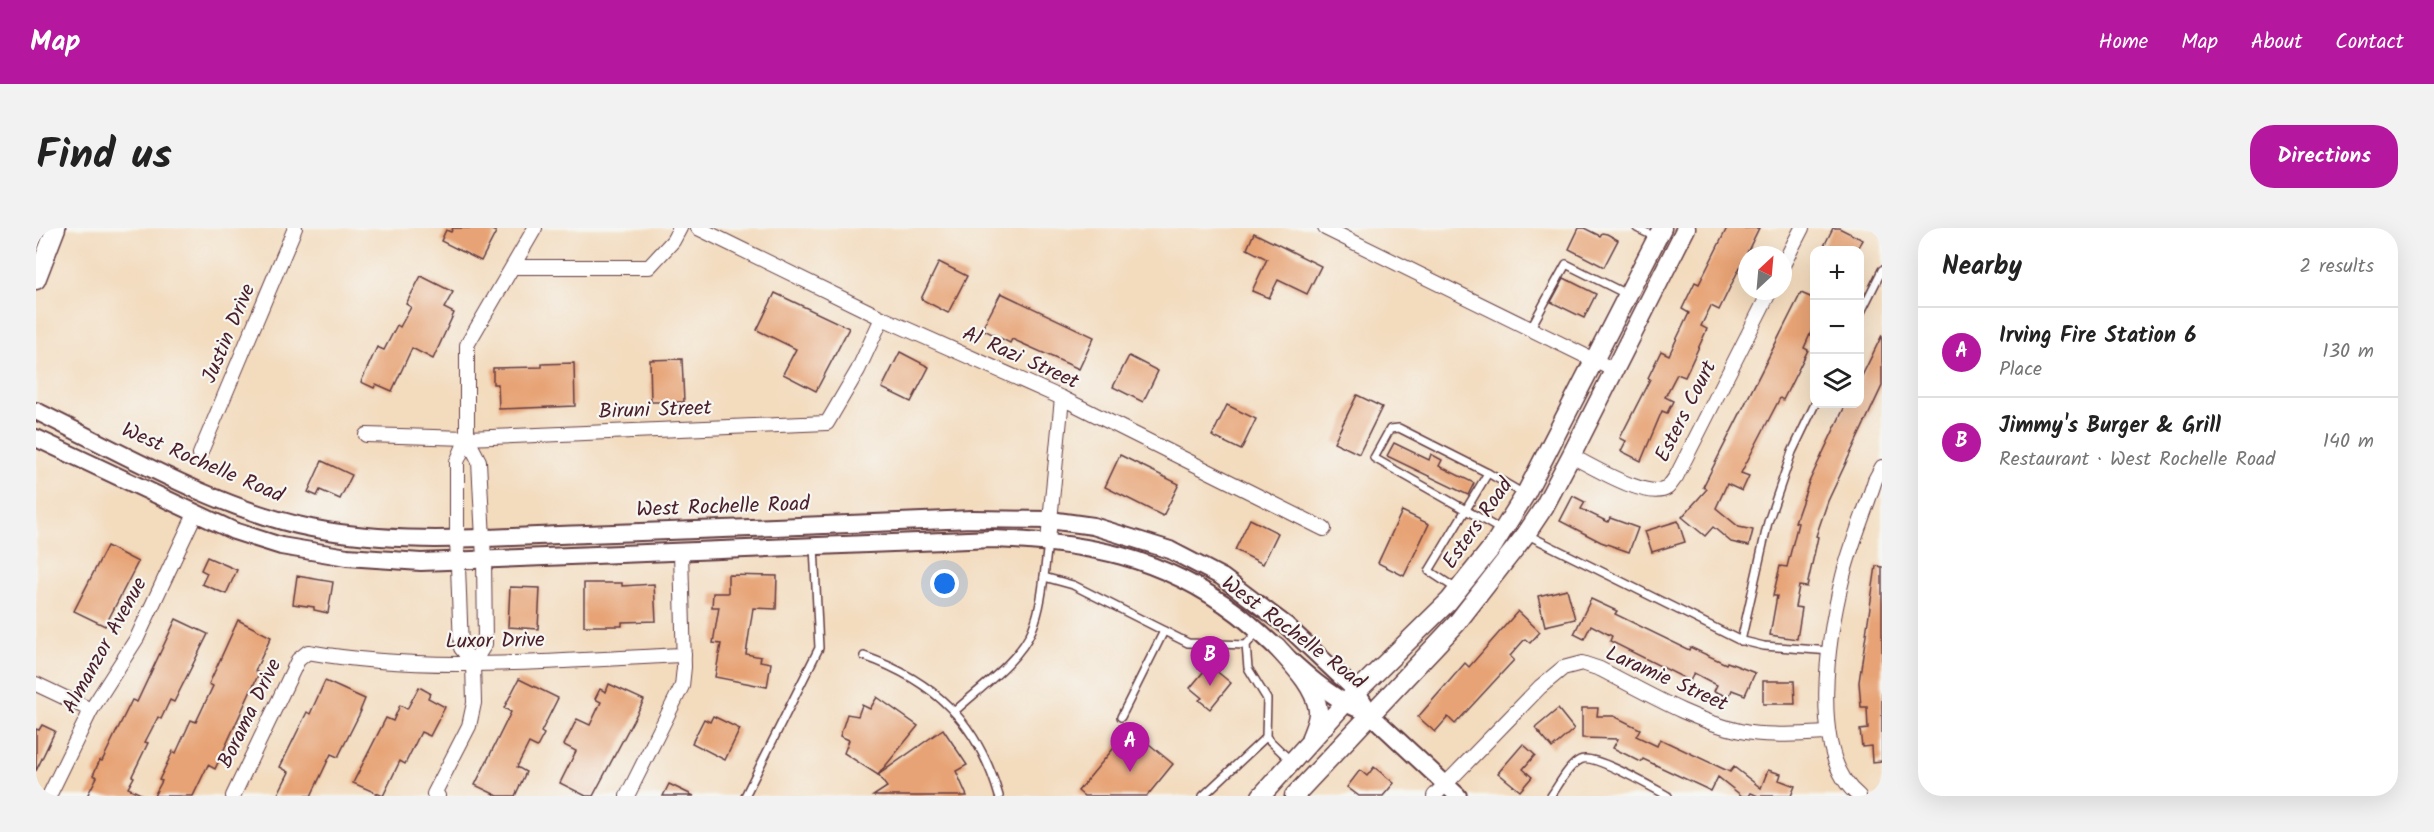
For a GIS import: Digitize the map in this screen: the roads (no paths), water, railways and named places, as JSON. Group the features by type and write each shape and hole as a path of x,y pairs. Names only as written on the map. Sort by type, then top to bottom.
{"main road":[{"path":"36,280 56,228"},
{"name":"Esters Road","path":"1294,796 1456,624 1526,534 1544,507 1571,456 1686,228"},
{"name":"Esters Road","path":"1261,796 1351,698 1458,590 1493,546 1525,495 1660,233"},
{"path":"1276,646 1299,673 1313,695 1318,709 1317,723 1308,745"}],"street":[{"name":"Justin Drive","path":"200,454 295,228"},
{"path":"473,663 461,648 457,539 457,462 467,438 467,345 535,228"},
{"path":"514,267 650,267 673,242 680,228"},
{"name":"Al Razi Street","path":"698,228 882,318 1062,398 1324,529"},
{"path":"1325,228 1614,370"},
{"path":"1792,247 1802,228"},
{"name":"Esters Court","path":"1571,456 1640,489 1654,492 1667,488 1676,477 1765,300"},
{"name":"Biruni Street","path":"366,435 467,438 827,423 858,370 882,318"},
{"path":"1048,541 1062,398"},
{"name":"West Rochelle Road","path":"36,411 184,483 272,518 312,528 362,535 457,539 972,519 1050,520 1093,526 1170,550 1222,577 1245,592 1287,626 1351,698"},
{"name":"West Rochelle Road","path":"36,438 234,531 281,546 347,557 421,562 993,539 1048,541 1102,550 1172,573 1238,614 1276,646 1351,698 1371,715 1439,790 1458,796"},
{"path":"438,796 434,794 469,726 474,703 473,663 485,644 479,461 467,438"},
{"path":"1859,796 1852,790 1836,766 1828,733 1827,682 1836,611 1844,574 1875,480 1882,467"},
{"name":"Almanzor Avenue","path":"49,796 91,710 137,638 195,514"},
{"path":"627,796 682,686 684,655 681,552"},
{"name":"Luxor Drive","path":"308,652 380,662 473,663 684,655"},
{"name":"Borama Drive","path":"233,796 298,660 308,652"},
{"name":"Laramie Street","path":"1439,790 1540,687 1563,668 1582,663 1600,669 1708,723 1742,732 1828,733"},
{"path":"36,684 91,710"}],"lane":[{"path":"1637,228 1660,233"},
{"path":"1530,329 1566,264 1628,295"},
{"path":"1864,306 1882,270"},
{"path":"1742,641 1768,522 1792,452 1813,408"},
{"path":"1503,531 1374,458 1390,429 1399,428 1525,495"},
{"path":"1458,590 1429,571 1488,474"},
{"path":"1526,534 1742,641 1764,646 1831,651"},
{"path":"955,711 1017,654 1032,632 1044,577 1048,541"},
{"path":"746,796 819,648 814,546"},
{"path":"1044,577 1073,585 1188,643 1246,645"},
{"path":"1121,717 1164,631"},
{"path":"1203,796 1266,737 1267,699 1248,668 1246,645 1258,631"},
{"path":"864,656 904,673 955,711 980,747 992,771 999,796"},
{"path":"1266,737 1292,762"},
{"path":"1551,796 1572,767 1579,760 1588,757 1668,796"}],"place":[{"name":"Jimmy's Burger & Grill","path":"1210,686"},
{"name":"Irving Fire Station 6","path":"1130,772"}]}
